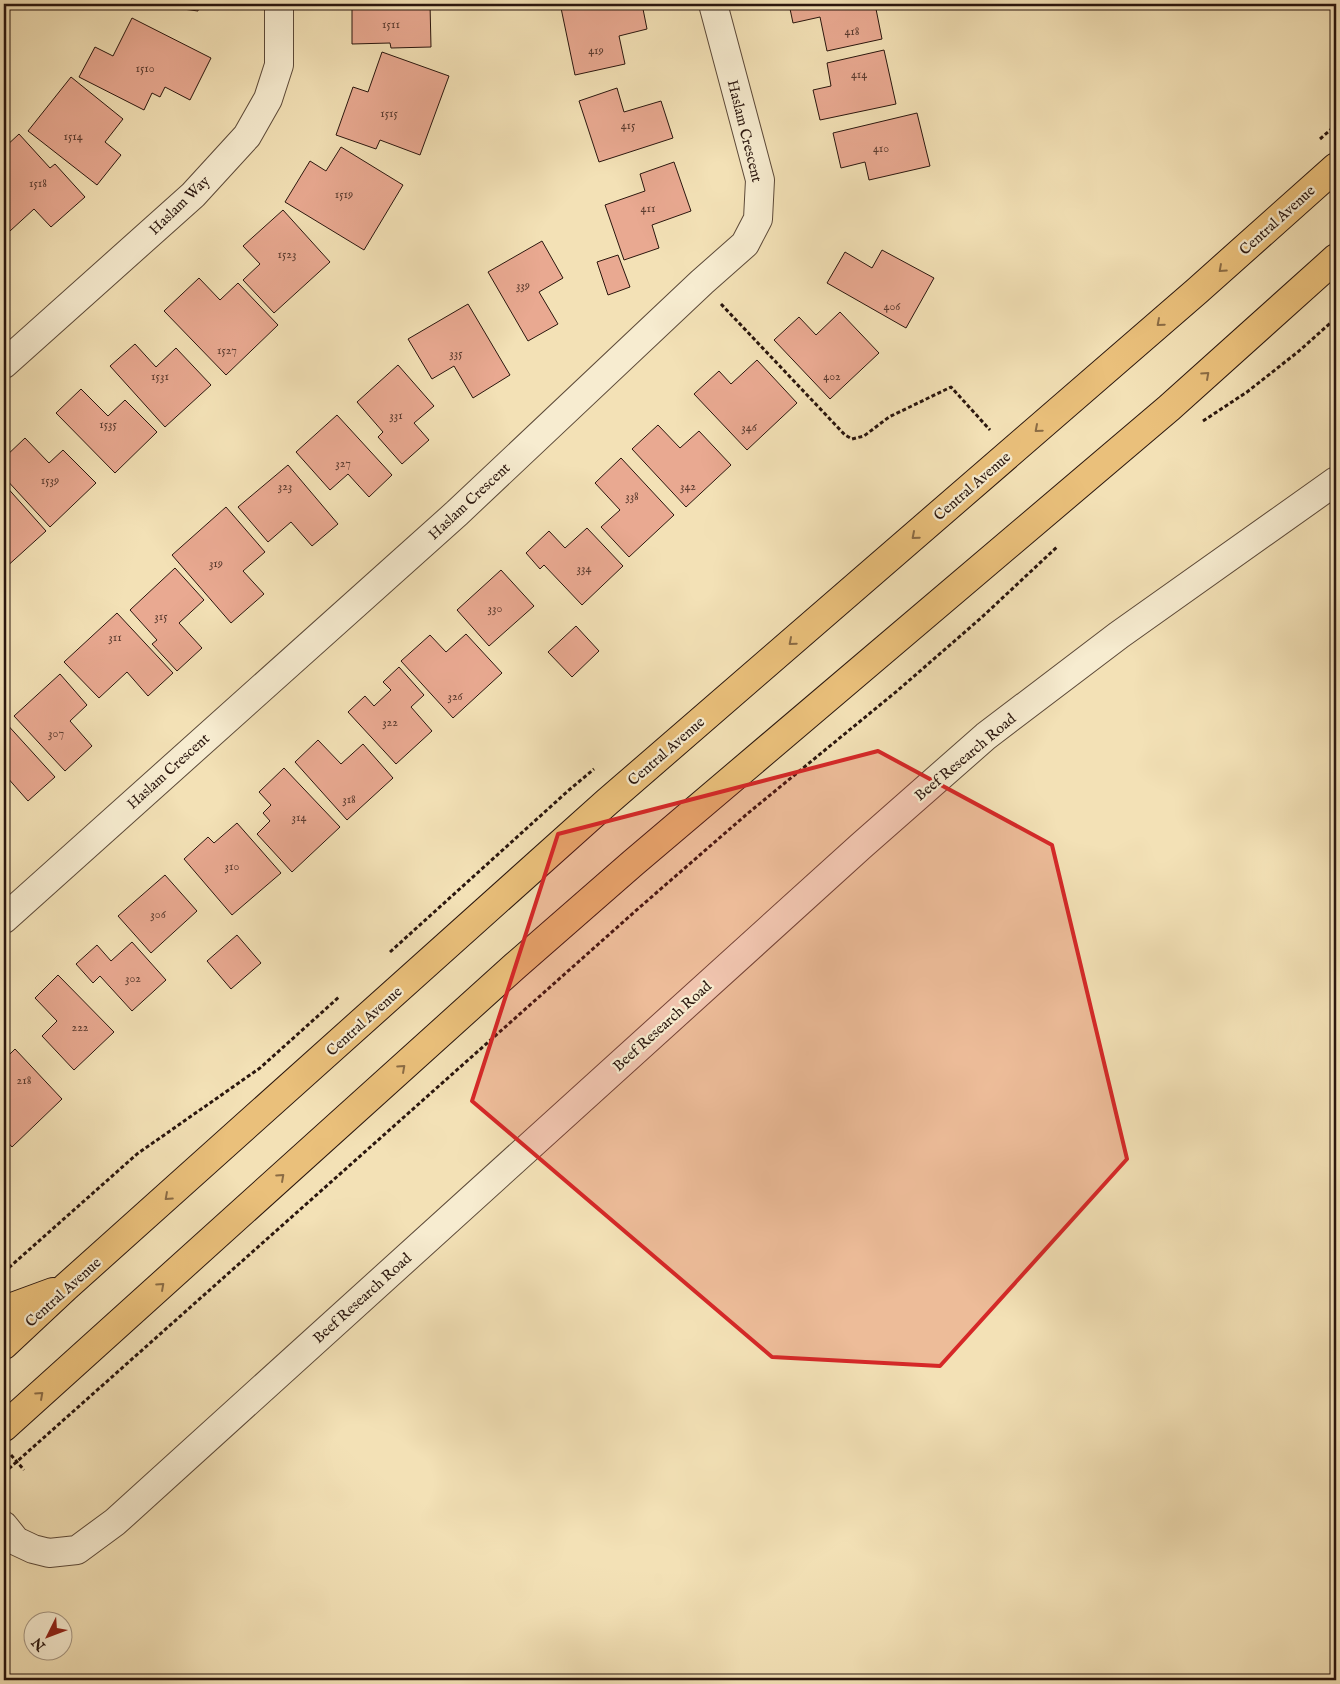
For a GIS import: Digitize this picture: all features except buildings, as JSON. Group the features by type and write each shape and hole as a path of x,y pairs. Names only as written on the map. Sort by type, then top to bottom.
{"main road":[{"name":"Central Avenue","path":"4,1345 66,1287 607,802 1197,291 1336,167"},
{"path":"4,1427 515,966 731,779 1326,273 1336,258"},
{"path":"4,1310 66,1287"}],"street":[{"name":"Haslam Way","path":"4,364 193,195 247,136 268,98 279,65 279,4"},
{"name":"Haslam Crescent","path":"8,905 457,513 702,282 745,244 758,219 760,180 712,4"},
{"name":"Beef Research Road","path":"4,1526 16,1541 33,1549 49,1553 77,1550 115,1522 839,866 986,736 1119,636 1336,482"}],"path":[{"path":"724,308 845,435 852,439 864,436 889,417 951,387 984,424"},
{"path":"1201,423 1248,392 1336,318"},
{"path":"4,1473 640,907 747,814 897,691 981,618 1059,545"},
{"path":"10,1455 24,1470"}],"highlighted area":[{"path":"878,751 1052,845 1127,1159 940,1366 772,1357 472,1101 558,834"}]}
